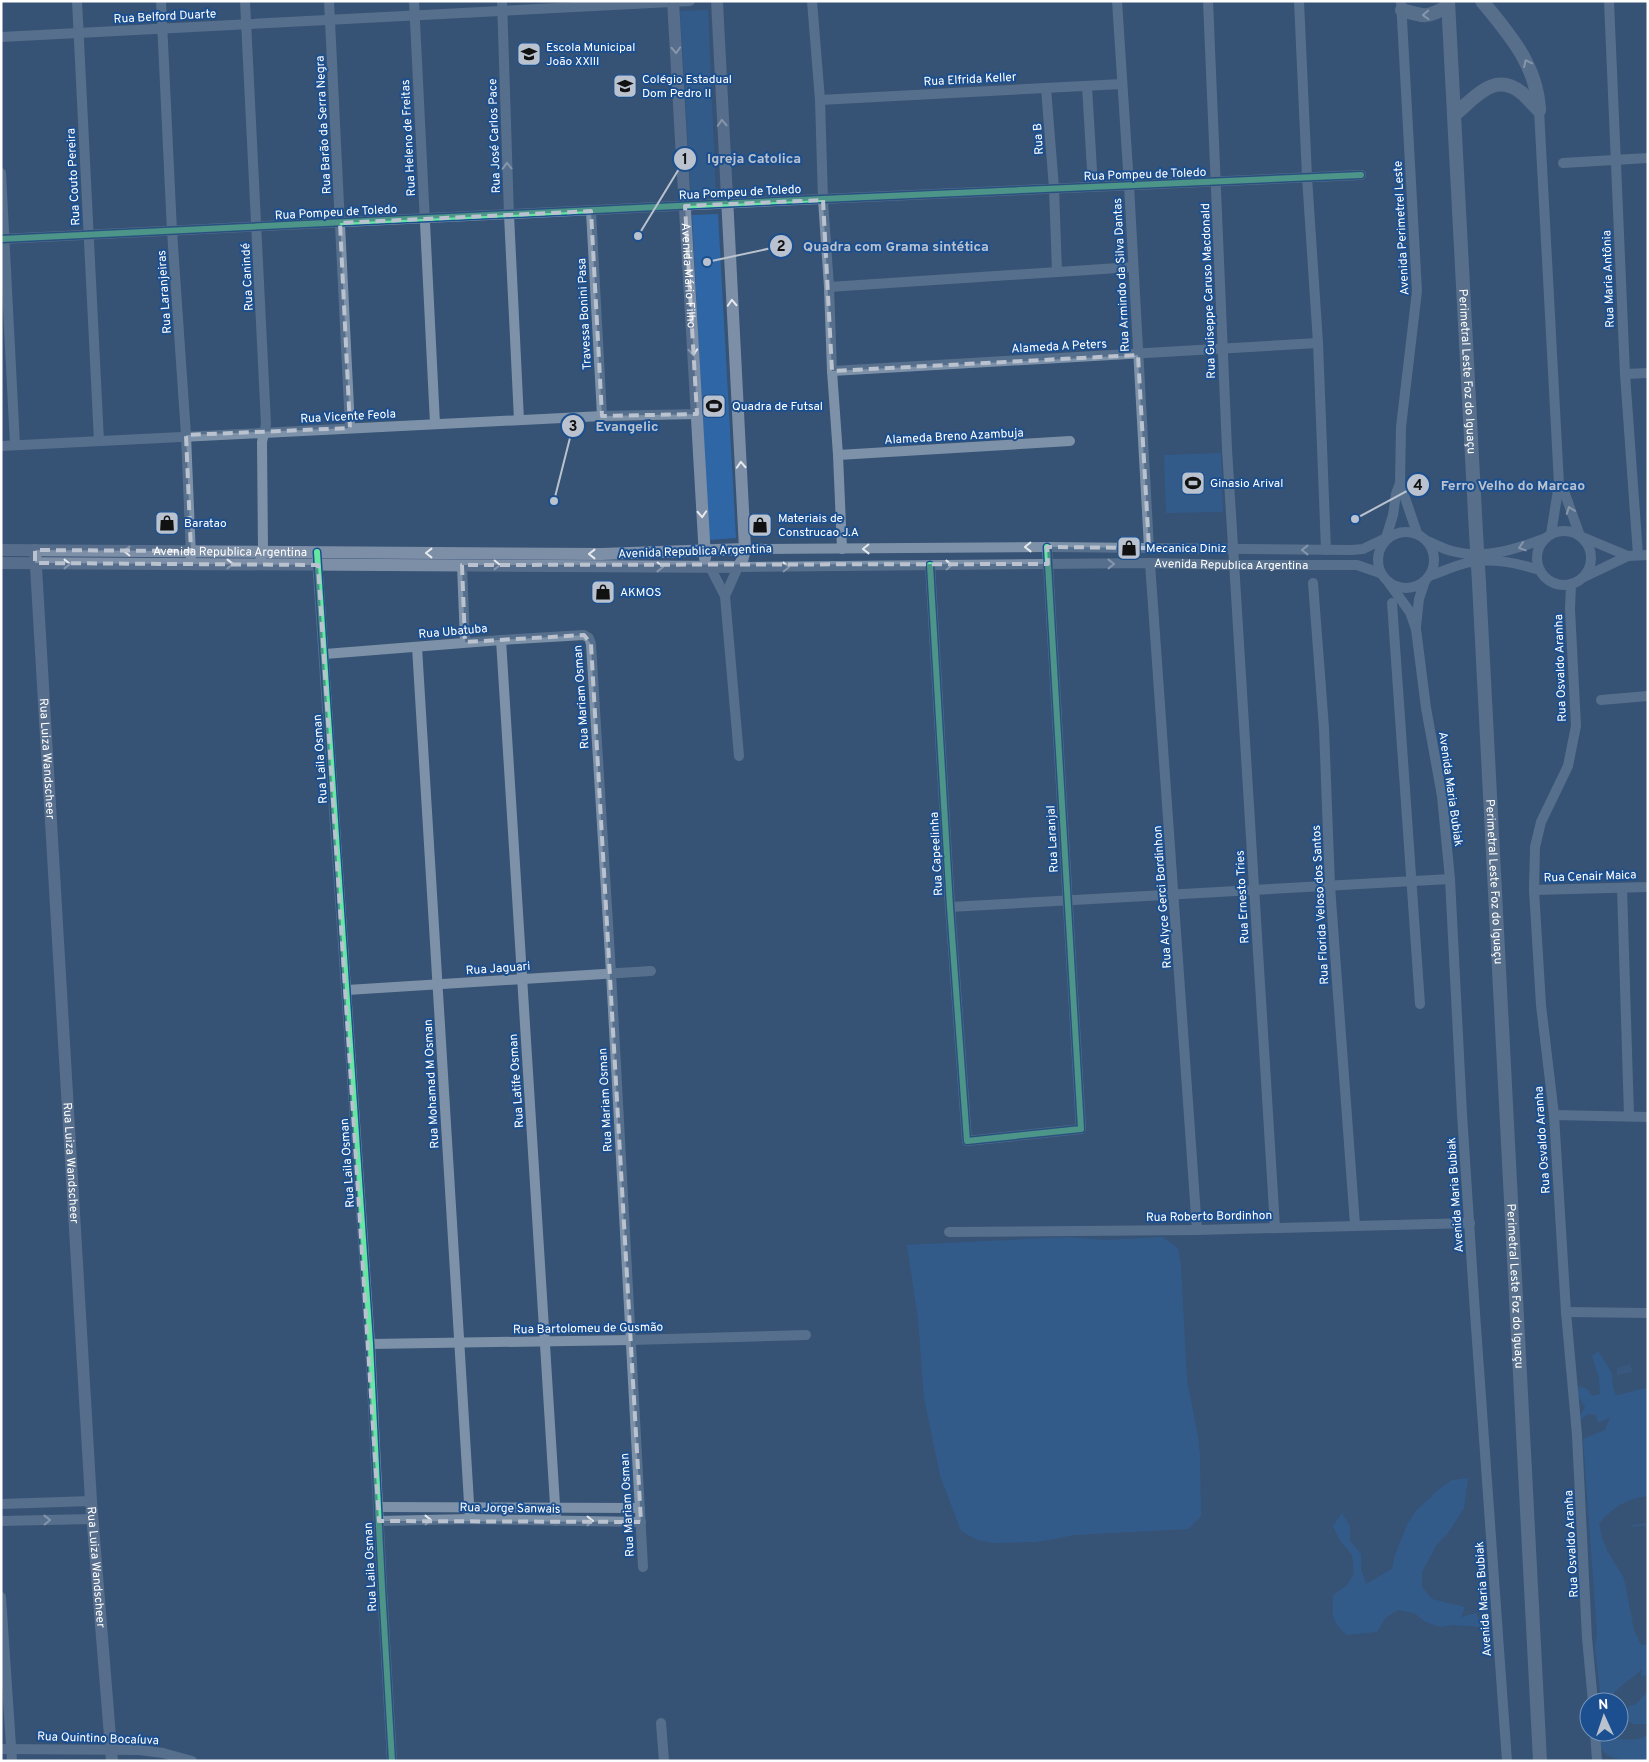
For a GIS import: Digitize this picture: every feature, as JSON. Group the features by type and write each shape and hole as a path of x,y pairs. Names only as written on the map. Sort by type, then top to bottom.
{"highway":[{"path":"1482,1 1524,56 1537,89 1539,110"},
{"path":"1402,6 1418,15 1434,15 1448,4"},
{"name":"Perimetral Leste Foz do Iguaçu","path":"1448,4 1540,1761"},
{"path":"1454,115 1481,91 1499,86 1517,90 1539,110"}],"main road":[{"path":"717,1 745,549 742,561 738,567"},
{"name":"Avenida Mário Filho","path":"673,2 704,551 705,560 710,567"},
{"name":"Avenida Republica Argentina","path":"1,563 254,565 317,558 601,554 745,549"},
{"name":"Avenida Republica Argentina","path":"1,550 263,551 317,558 462,565 738,567"},
{"name":"Rua Luiza Wandscheer","path":"35,550 92,1519 111,1755"}],"street":[{"name":"Rua Couto Pereira","path":"77,1 98,441"},
{"name":"Rua Laranjeiras","path":"161,1 172,231 186,435 190,551"},
{"name":"Rua Canindé","path":"245,1 266,424 262,442 263,551"},
{"name":"Rua Barão da Serra Negra","path":"330,1 350,428"},
{"name":"Rua Heleno de Freitas","path":"414,1 435,424"},
{"name":"Rua Belford Duarte","path":"1,37 415,16 502,6 690,1"},
{"path":"812,1 820,100 823,200 842,549"},
{"name":"Rua Armindo da Silva Dantas","path":"1117,1 1149,548"},
{"name":"Rua Guiseppe Caruso Macdonald","path":"1208,1 1222,348 1236,565"},
{"path":"1299,1 1307,178 1318,343 1326,550"},
{"name":"Rua Maria Antônia","path":"1609,1 1625,374 1638,556"},
{"name":"Rua José Carlos Pace","path":"502,6 509,215 519,420"},
{"name":"Avenida Perimetrel Leste","path":"1386,538 1400,483 1401,427 1417,291 1402,6"},
{"name":"Rua Elfrida Keller","path":"820,100 1122,84"},
{"path":"1087,86 1093,187"},
{"name":"Rua B","path":"1046,88 1054,188 1057,272"},
{"path":"1539,110 1559,484 1549,536 1539,547 1538,565 1544,576 1553,583 1571,584 1638,556"},
{"path":"1562,163 1648,158"},
{"path":"1,173 15,445"},
{"name":"Rua Pompeu de Toledo","path":"3,239 777,201 1361,175"},
{"name":"Travessa Bonini Pasa","path":"591,211 602,416"},
{"path":"829,287 1133,267"},
{"name":"Alameda A Peters","path":"832,371 1138,355 1318,343"},
{"path":"1625,374 1648,373"},
{"name":"Rua Vicente Feola","path":"1,446 186,435 602,416 697,414"},
{"name":"Alameda Breno Azambuja","path":"838,455 1070,441"},
{"name":"Avenida Perimetrel Leste","path":"1400,483 1417,533"},
{"path":"1559,484 1565,494 1580,536 1588,545 1591,557 1589,568 1582,578"},
{"path":"1427,579 1432,571 1434,558 1431,546 1427,541 1417,533 1404,531 1386,538 1377,555 1380,573 1389,583 1401,588 1419,585 1427,579 1466,563 1481,561 1496,560 1521,564 1540,570"},
{"path":"1427,541 1449,550 1469,554 1497,553 1512,550 1563,531 1575,533 1638,556"},
{"name":"Avenida Republica Argentina","path":"745,549 1047,547 1326,550 1363,549 1386,538"},
{"name":"Rua Laranjal","path":"967,1141 1081,1129 1047,547"},
{"path":"190,551 192,559 199,564"},
{"path":"254,565 262,557 263,551"},
{"name":"Rua Laila Osman","path":"317,558 325,654 370,1344 392,1761"},
{"name":"Avenida Republica Argentina","path":"738,567 1150,563 1357,565 1380,573"},
{"name":"Rua Alyce Gerci Bordinhon","path":"1150,563 1197,1230"},
{"path":"462,565 465,642"},
{"name":"Rua Capeelinha","path":"930,565 950,907 967,1141"},
{"name":"Rua Ernesto Tries","path":"1236,565 1275,1227"},
{"path":"710,567 725,596 739,756"},
{"path":"725,596 738,567"},
{"name":"Avenida Maria Bubiak","path":"1416,629 1419,599 1427,579"},
{"name":"Rua Florida Veloso dos Santos","path":"1313,583 1324,728 1330,886 1355,1225"},
{"name":"Avenida Maria Bubiak","path":"1389,583 1410,612 1416,629 1426,708 1442,796 1450,880 1462,1114 1507,1761"},
{"name":"Rua Osvaldo Aranha","path":"1571,584 1570,609 1576,726 1568,766 1542,822 1534,847 1534,890 1541,1005 1554,1115 1566,1312 1577,1435 1587,1638 1592,1692"},
{"path":"1392,602 1420,1004"},
{"name":"Rua Ubatuba","path":"325,654 465,642 584,635"},
{"name":"Rua Mariam Osman","path":"584,635 589,638 591,644 643,1567"},
{"name":"Rua Latife Osman","path":"501,640 556,1521"},
{"name":"Rua Mohamad M Osman","path":"417,647 470,1519"},
{"path":"1601,700 1648,696"},
{"path":"950,907 1254,889 1450,880"},
{"name":"Rua Cenair Maica","path":"1534,890 1648,887"},
{"path":"1622,888 1629,1116"},
{"name":"Rua Jaguari","path":"347,990 651,971"},
{"path":"1554,1115 1648,1117"},
{"name":"Rua Roberto Bordinhon","path":"949,1232 1197,1230 1470,1223"},
{"path":"1566,1312 1648,1313"},
{"name":"Rua Bartolomeu de Gusmão","path":"370,1344 806,1335"},
{"path":"1,1504 91,1501"},
{"name":"Rua Jorge Sanwais","path":"378,1507 640,1508"},
{"path":"1,1521 92,1519"},
{"name":"Rua Jorge Sanwais","path":"379,1521 470,1519 641,1522"},
{"path":"1,1597 6,1749 12,1761"},
{"path":"661,1722 664,1761"},
{"path":"1596,1742 1597,1761"},
{"name":"Rua Quintino Bocaíuva","path":"6,1749 111,1755 163,1753 192,1761"}],"highlighted area":[{"path":"823,200 832,371 1138,355 1149,548 1047,547 1048,564 462,565 465,642 584,635 591,644 641,1522 379,1521 318,565 35,563 35,550 191,551 186,435 350,428 340,223 591,211 602,416 697,414 685,206"}],"shaded area":[{"path":"708,10 716,195 691,197 680,11"},
{"path":"718,214 736,538 709,540 692,215"},
{"name":"Ginasio Arival","path":"1221,453 1223,512 1166,513 1164,455"},
{"path":"1067,1237 1105,1240 1162,1237 1178,1248 1181,1266 1187,1380 1200,1456 1201,1516 1188,1529 1074,1535 1035,1542 995,1543 977,1540 961,1531 940,1475 924,1398 918,1319 907,1245"},
{"path":"1598,1351 1612,1373 1613,1388 1616,1395 1648,1388 1648,1496 1620,1505 1599,1524 1608,1552 1624,1578 1634,1630 1641,1645 1648,1645 1648,1675 1641,1676 1642,1669 1614,1692 1600,1692 1595,1647 1597,1634 1583,1439 1605,1430 1610,1417 1598,1423 1596,1415 1588,1414 1582,1419 1580,1416 1585,1407 1577,1394 1579,1386 1587,1389 1592,1396 1600,1394 1599,1378 1592,1356"},
{"path":"1630,1364 1633,1372 1617,1375 1617,1368"},
{"path":"1468,1478 1464,1508 1448,1533 1437,1544 1422,1572 1422,1587 1432,1599 1465,1607 1461,1617 1476,1613 1483,1627 1454,1625 1440,1627 1426,1622 1414,1613 1398,1610 1385,1618 1377,1632 1347,1635 1335,1622 1333,1608 1333,1595 1346,1586 1354,1574 1352,1555 1339,1539 1333,1526 1342,1513 1350,1526 1350,1541 1361,1554 1361,1569 1366,1584 1392,1569 1395,1555 1407,1525 1415,1512 1438,1490 1452,1480"},
{"path":"1648,1691 1648,1724 1633,1724 1629,1722 1629,1706 1636,1704"},
{"path":"1648,1734 1648,1761 1615,1758 1603,1751 1600,1745 1600,1742 1629,1742 1629,1740 1644,1737"}],"waterway":[{"path":"1633,1526 1648,1524"}],"cycle path":[{"path":"1,239 1361,175"},
{"path":"930,565 950,907 967,1141 1081,1129 1047,547"},
{"path":"317,552 370,1344 392,1761"}],"place":[{"name":"Escola Municipal João XXIII","path":"529,54"},
{"name":"Colégio Estadual Dom Pedro II","path":"625,86"},
{"name":"Igreja Catolica","path":"638,236"},
{"name":"Quadra com Grama sintética","path":"707,262"},
{"name":"Quadra de Futsal","path":"714,406"},
{"name":"Ginasio Arival","path":"1193,483"},
{"name":"Evangelic","path":"554,501"},
{"name":"Ferro Velho do Marcao","path":"1355,519"},
{"name":"Baratao","path":"167,523"},
{"name":"Materiais de Construcao J.A","path":"760,525"},
{"name":"Mecanica Diniz","path":"1129,548"},
{"name":"AKMOS","path":"603,592"}]}
